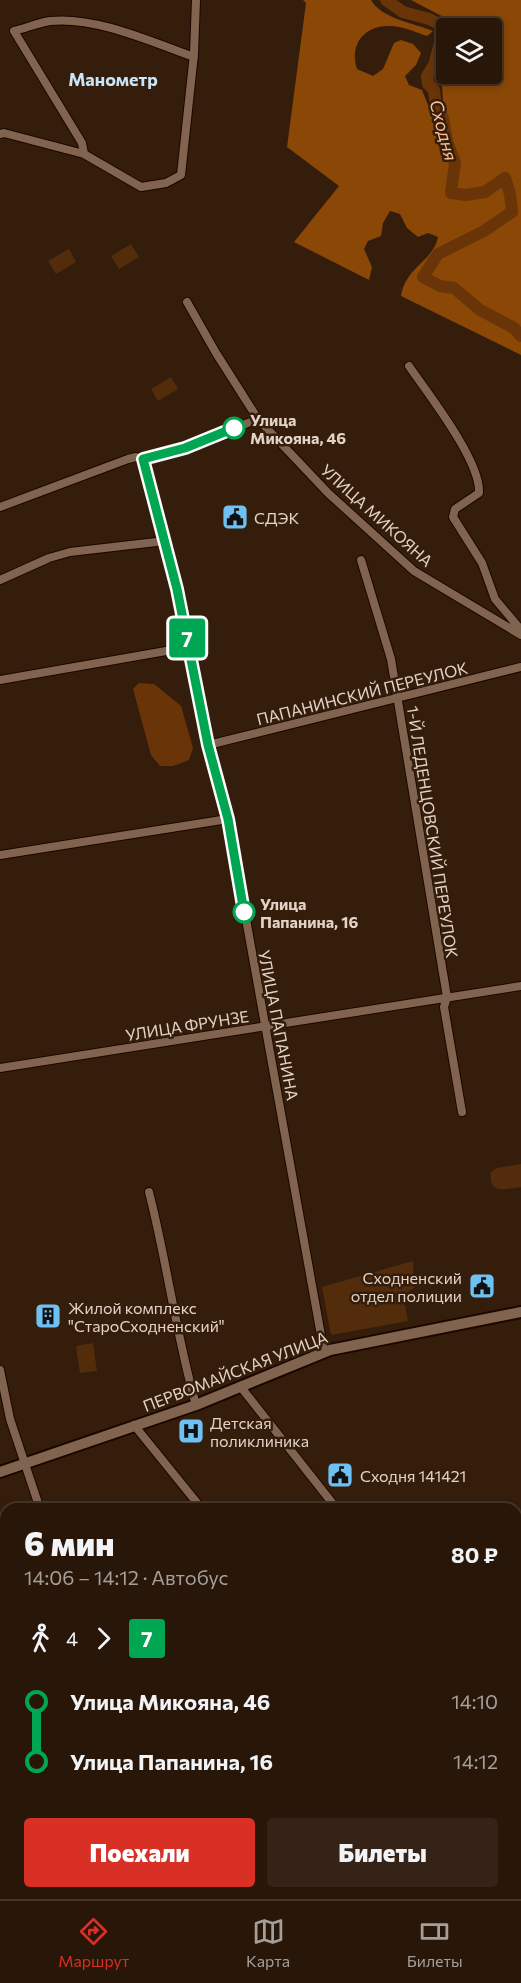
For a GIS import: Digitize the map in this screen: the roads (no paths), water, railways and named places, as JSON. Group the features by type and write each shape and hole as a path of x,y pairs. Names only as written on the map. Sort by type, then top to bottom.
{"main road":[{"name":"ПЕРВОМАЙСКАЯ УЛИЦА","path":"0,1472 196,1405 324,1352 521,1312"}],"street":[{"path":"0,134 4,133 84,154 141,187 166,183 182,175 194,57 196,0"},
{"path":"84,154 82,143 14,31 51,21 90,23 132,34 194,57"},
{"name":"УЛИЦА МИКОЯНА","path":"187,302 258,420 328,493 414,571 521,635"},
{"path":"409,366 455,432 480,483 479,493 455,509 453,518 482,562 495,599 521,630"},
{"path":"0,507 136,456 143,459 185,448 258,420"},
{"name":"УЛИЦА ПАПАНИНА","path":"143,459 165,541 208,745 228,819 324,1352"},
{"path":"0,580 49,558 70,552 165,541"},
{"name":"1-Й ЛЕДЕНЦОВСКИЙ ПЕРЕУЛОК","path":"361,560 391,659 447,997 444,1007 462,1112"},
{"path":"0,680 189,647"},
{"name":"ПАПАНИНСКИЙ ПЕРЕУЛОК","path":"208,745 521,667"},
{"path":"0,855 228,819"},
{"name":"УЛИЦА ФРУНЗЕ","path":"0,1068 521,986"},
{"path":"149,1192 182,1354 196,1405"},
{"path":"0,1370 10,1419 38,1503"},
{"path":"240,1386 332,1503"},
{"path":"134,1425 197,1503"}],"waterway":[{"name":"Сходня","path":"386,0 403,12 439,24 443,32 434,65 427,76 428,84 434,90 455,163 451,193 466,195 485,192 505,178 510,194 512,212 484,231 438,254 423,277 440,286 454,288 480,310 514,328 521,336"}],"place":[{"name":"Улица Микояна, 46","path":"234,428"},
{"name":"СДЭК","path":"235,517"},
{"name":"Улица Папанина, 16","path":"244,912"},
{"name":"Сходненский отдел полиции","path":"482,1286"},
{"name":"Жилой комплекс \"СтароСходненский\"","path":"48,1316"},
{"name":"Детская поликлиника","path":"191,1431"},
{"name":"Сходня 141421","path":"340,1475"}],"district":[{"name":"Манометр","path":"113,79"}]}
